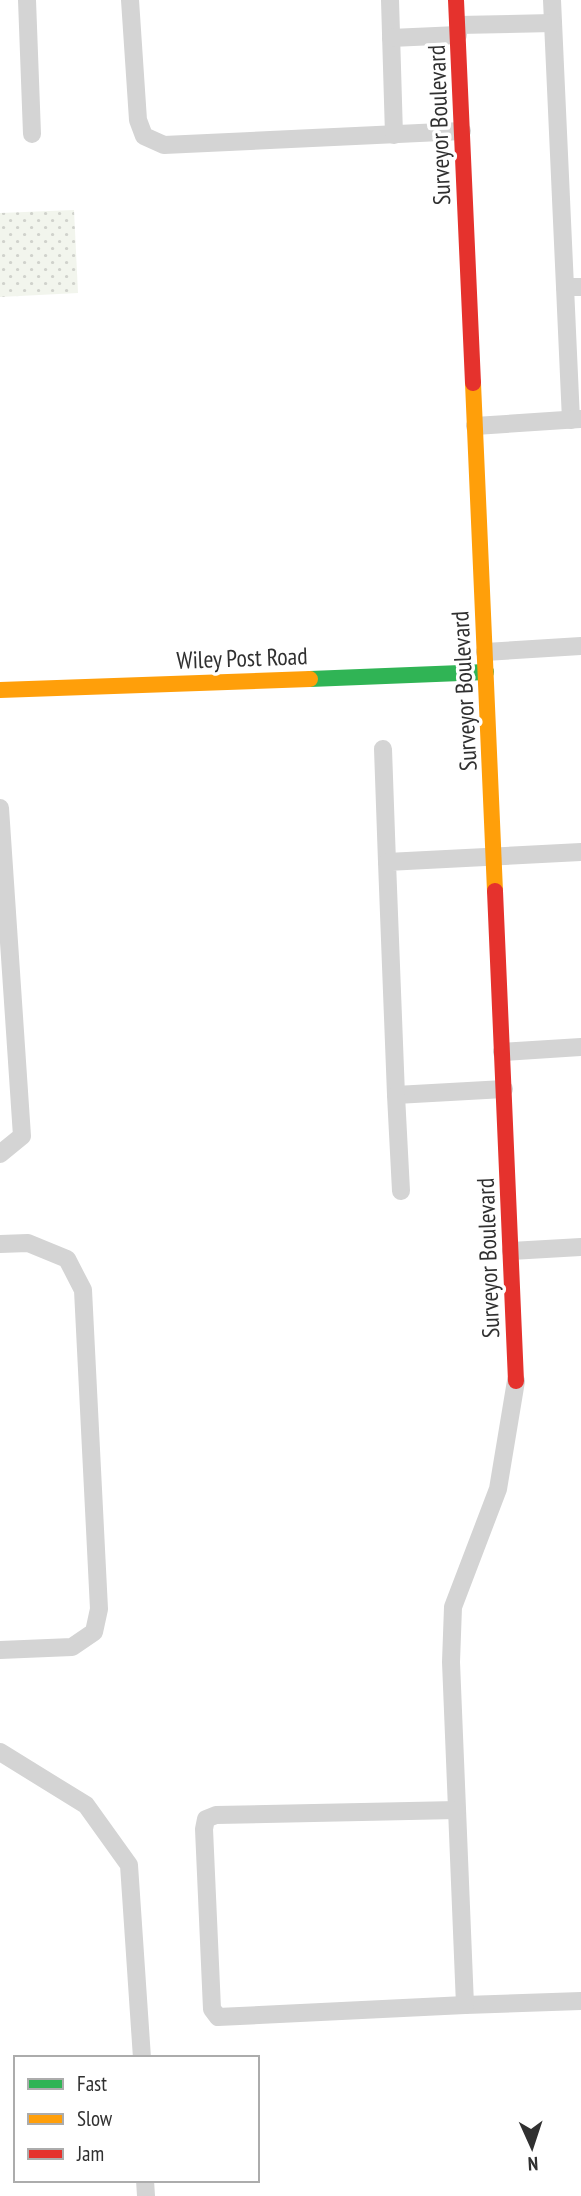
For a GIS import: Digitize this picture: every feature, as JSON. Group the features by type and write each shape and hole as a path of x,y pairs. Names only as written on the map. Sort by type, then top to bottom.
{"street":[{"name":"Surveyor Boulevard","path":"456,0 516,1381"},
{"name":"Wiley Post Road","path":"0,690 486,672"}],"lane":[{"path":"27,0 32,134"},
{"path":"130,0 138,120 144,136 164,145 462,131"},
{"path":"390,0 394,135"},
{"path":"475,426 576,419 573,287 552,0"},
{"path":"391,37 553,23"},
{"path":"485,652 581,646"},
{"path":"383,749 401,1191"},
{"path":"0,808 22,1136 0,1154"},
{"path":"387,862 581,852"},
{"path":"502,1052 581,1047"},
{"path":"396,1095 504,1090"},
{"path":"0,1244 28,1243 67,1259 83,1290 99,1609 94,1632 72,1647 0,1650"},
{"path":"511,1251 581,1247"},
{"path":"466,2005 451,1662 453,1607 498,1489 516,1381"},
{"path":"0,1752 86,1805 128,1865 142,2056"},
{"path":"457,1810 216,1815 206,1819 204,1843 212,2009 218,2017 581,2001"}],"shaded area":[{"path":"74,210 78,293 0,297 0,213"}],"traffic: fast":[{"path":"310,679 486,672"}],"traffic: slow":[{"path":"473,383 495,891"},
{"path":"0,690 310,679"}],"traffic: jam":[{"path":"456,0 473,383"},
{"path":"495,891 516,1381"}]}
